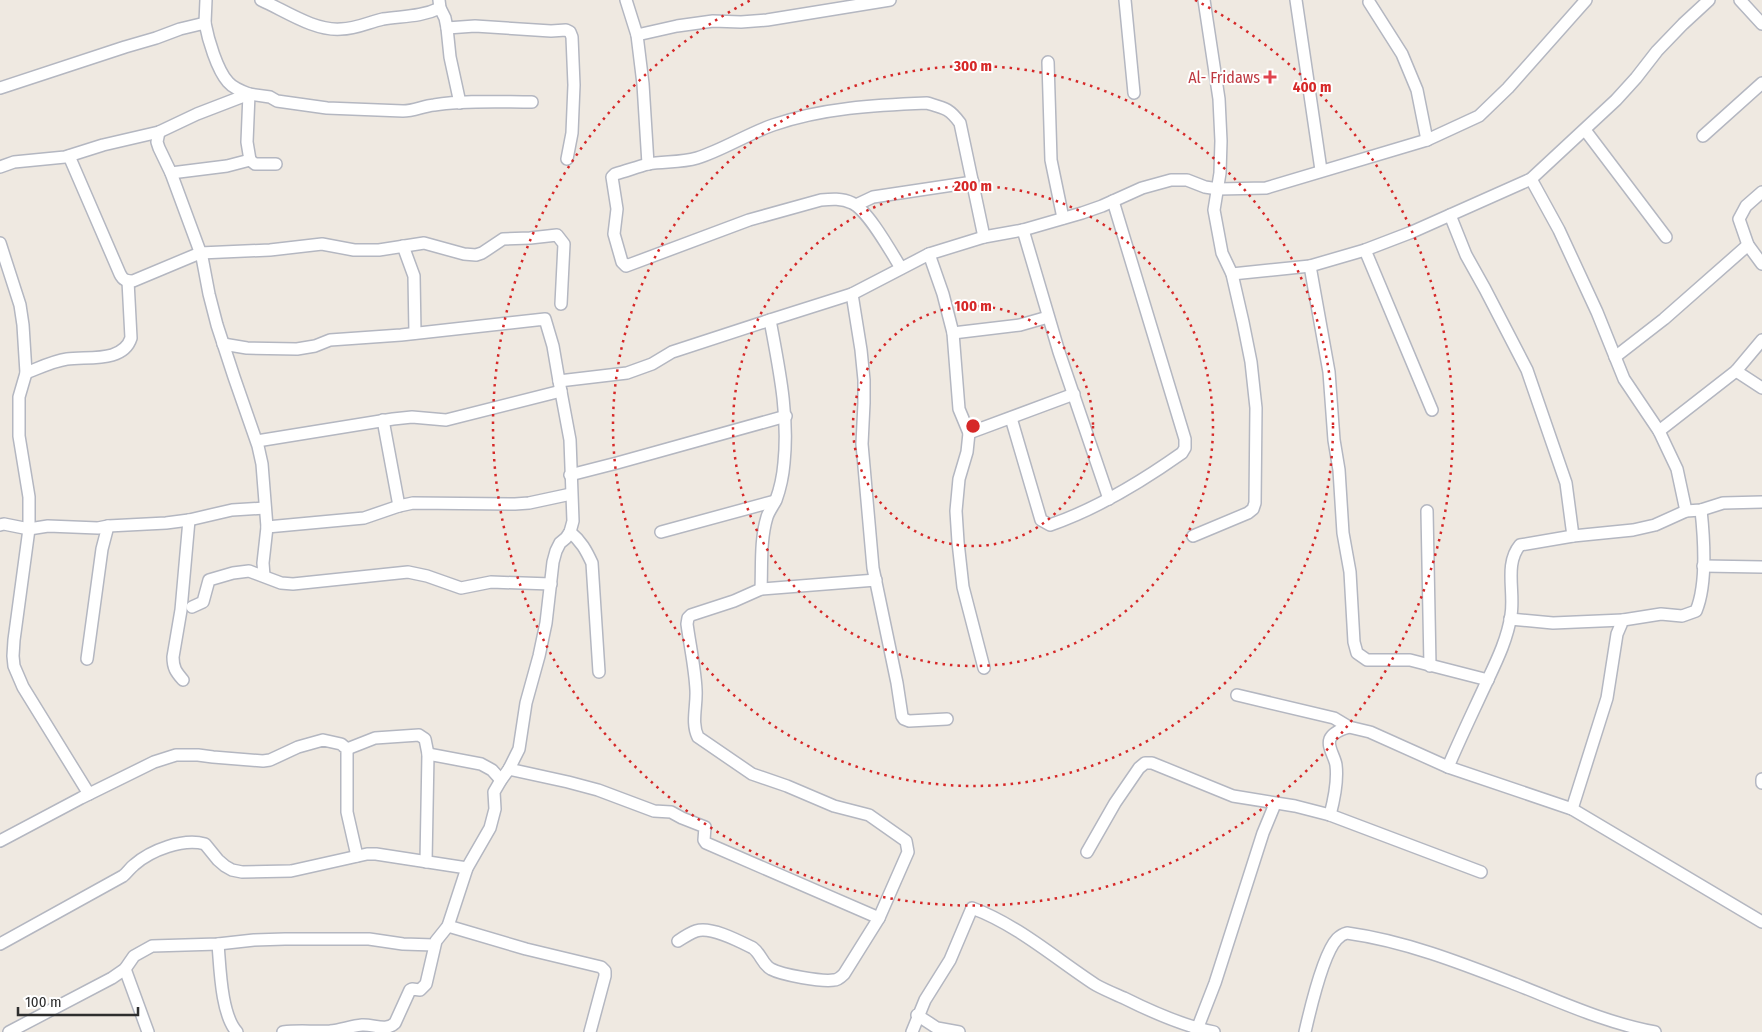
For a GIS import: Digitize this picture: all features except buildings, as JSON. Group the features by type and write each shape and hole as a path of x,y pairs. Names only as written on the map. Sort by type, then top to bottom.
{"street":[{"path":"206,0 208,35 223,75 228,83 248,94"},
{"path":"261,0 324,28 340,30 381,20 412,17 439,4 444,12 450,56 460,103"},
{"path":"626,0 637,35 643,84 648,164"},
{"path":"637,35 677,26 713,21 767,20 890,0"},
{"path":"1125,0 1134,93"},
{"path":"1193,536 1248,513 1253,509 1255,503 1256,408 1249,354 1232,274 1222,253 1214,210 1220,173 1219,99 1204,0"},
{"path":"1296,0 1321,170"},
{"path":"257,441 383,420 412,417 446,420 560,386 627,373 652,364 672,352 852,294 929,254 984,237 1022,230 1063,218 1113,201 1142,188 1171,180 1187,180 1218,190 1266,188 1426,140 1479,116 1508,88 1586,0"},
{"path":"1232,274 1310,266 1364,250 1412,232 1531,179 1616,100 1636,78 1656,51 1708,0"},
{"path":"1740,0 1762,24"},
{"path":"1368,2 1402,54 1418,90 1426,140"},
{"path":"0,88 125,46 156,38 180,28 206,23"},
{"path":"447,28 475,26 536,31 566,30 570,32 572,37 574,85 572,133 567,159"},
{"path":"1048,62 1051,160 1063,218"},
{"path":"1703,136 1762,83"},
{"path":"248,94 247,142 250,160 255,164 276,164"},
{"path":"0,167 14,162 69,156 103,145 159,132 197,114 248,94 258,94 277,101 327,108 362,110 403,111 432,105 460,103 532,102"},
{"path":"901,268 864,212 856,205 844,200 821,200 774,212 626,266 622,262 614,234 617,209 612,178 615,174 648,164 681,162 709,154 754,132 804,116 832,110 927,103 952,112 960,123 984,237"},
{"path":"1585,130 1666,237"},
{"path":"159,132 159,148 171,173 200,253 212,309 239,393 257,441 262,464 267,527 263,563 264,576"},
{"path":"69,156 120,274 123,279 128,281 133,281 200,253 270,250 322,244 354,250 379,250 424,243 464,254 476,255 504,239 558,235 564,244 562,304"},
{"path":"171,173 227,166 250,160"},
{"path":"1531,179 1566,246 1624,380 1659,431 1677,469 1686,511"},
{"path":"856,205 872,197 973,182"},
{"path":"1762,192 1746,206 1739,219 1748,245 1762,264"},
{"path":"1011,418 1041,520 1050,525 1076,516 1109,498 1165,465 1182,453 1185,448 1185,440 1113,201"},
{"path":"1450,214 1466,255 1527,370 1566,483 1573,536"},
{"path":"1022,230 1048,317 1109,498"},
{"path":"0,243 20,305 26,374 19,397 19,436 29,497 29,529 14,640 14,666 23,687 89,794"},
{"path":"1615,357 1664,319 1748,245"},
{"path":"403,246 414,276 415,333"},
{"path":"1364,250 1432,410"},
{"path":"929,254 943,294 953,333 959,409 969,433 967,452 959,479 956,511 963,587 984,668"},
{"path":"1310,266 1329,372 1343,533 1350,572 1354,642 1357,653 1367,660 1410,660 1488,680"},
{"path":"26,374 45,365 67,359 113,355 125,348 131,338 128,281"},
{"path":"852,294 862,365 864,403 862,444 867,507 876,580 902,716 909,721 947,720"},
{"path":"953,333 1020,325 1048,317"},
{"path":"224,344 248,348 297,349 315,346 330,340 545,320 553,346 570,440 573,521 570,532 560,543 556,551 546,623 526,703 519,749 494,792 495,809 490,828 467,868 448,926 434,945 426,984 420,990 410,990 391,1027 360,1026 333,1031 297,1030 283,1032"},
{"path":"761,589 764,532 767,518 775,501 784,464 786,416 770,320"},
{"path":"1659,431 1736,371 1762,340"},
{"path":"1736,371 1762,388"},
{"path":"969,433 1074,394"},
{"path":"570,475 786,416"},
{"path":"383,420 399,506"},
{"path":"267,527 364,518 413,503 515,504 571,494"},
{"path":"661,532 775,501"},
{"path":"1448,767 1502,650 1510,619 1512,595 1510,582 1514,552 1520,545 1573,536 1633,530 1655,525 1686,511 1701,510 1723,503 1762,502"},
{"path":"0,525 4,524 29,529 48,526 98,528 189,520 232,510 266,508"},
{"path":"1510,619 1553,623 1622,620 1661,614 1682,616 1696,611 1700,602 1703,566 1704,537 1701,510"},
{"path":"1427,511 1430,666"},
{"path":"183,680 176,672 173,658 182,610 189,520"},
{"path":"87,659 102,549 108,526"},
{"path":"570,532 578,539 592,563 599,672"},
{"path":"1703,566 1762,568"},
{"path":"192,606 203,602 207,584 212,579 249,571 281,583 293,584 408,572 427,576 460,588 491,582 550,584"},
{"path":"678,941 697,930 713,931 754,948 765,964 773,970 809,978 835,980 844,974 879,918 908,852 906,841 869,815 834,806 787,786 752,774 698,737 694,721 696,692 687,624 688,618 691,615 734,601 761,589 876,580"},
{"path":"1572,809 1607,698 1617,634 1622,620"},
{"path":"1237,695 1334,718 1350,727 1370,732 1448,767 1572,809 1762,922"},
{"path":"1330,815 1334,802 1337,772 1334,756 1329,744 1331,737 1339,730 1350,727"},
{"path":"347,750 374,738 418,735 425,739 428,754 426,862"},
{"path":"1,839 154,762 176,755 192,754 263,761 322,740 341,744 347,750 347,812 357,856"},
{"path":"428,754 481,764 492,770 500,780"},
{"path":"1087,852 1115,803 1140,768 1145,763 1152,762 1233,796 1296,806 1330,815 1481,872"},
{"path":"509,769 598,790 654,811 671,812 705,827 704,840 706,843 879,918"},
{"path":"1196,1030 1215,983 1263,833 1276,804"},
{"path":"0,944 123,876 134,865 153,854 178,843 197,842 205,844 225,866 242,872 291,871 357,856 376,854 467,868"},
{"path":"912,1032 925,1000 950,960 972,908 983,911 1021,933 1099,986 1143,1008 1196,1030 1214,1032"},
{"path":"448,926 526,949 601,967 605,971 606,976 590,1032"},
{"path":"1305,1032 1317,986 1327,960 1336,940 1347,933 1394,941 1608,1020 1655,1032"},
{"path":"8,1030 112,978 125,969 134,956 152,946 218,944 254,940 333,939 369,939 403,944 434,945"},
{"path":"218,944 223,994 231,1024 237,1032"},
{"path":"125,969 148,1032"},
{"path":"918,1015 937,1028 959,1032"}],"place":[{"name":"Al- Fridaws","path":"1270,77"}]}
